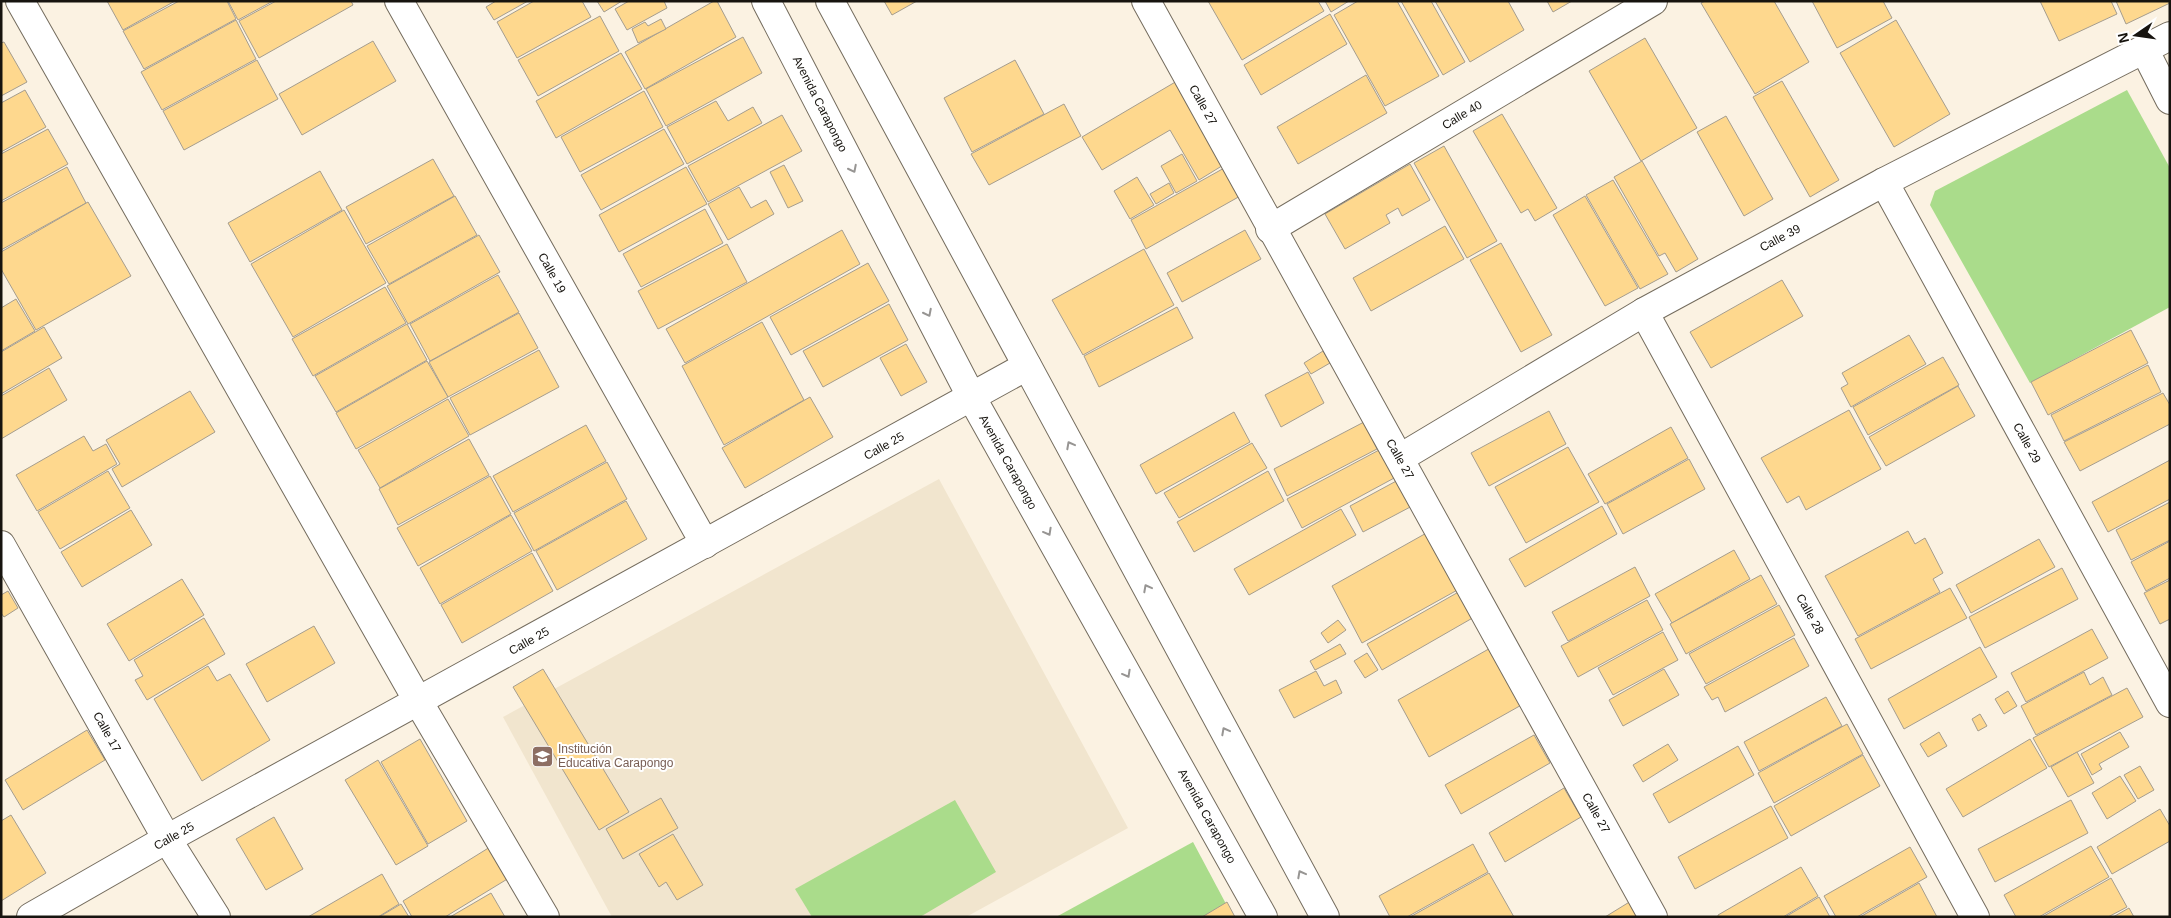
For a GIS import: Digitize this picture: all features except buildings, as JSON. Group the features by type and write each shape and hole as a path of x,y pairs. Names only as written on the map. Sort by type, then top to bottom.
{"street":[{"path":"20,1 418,701 544,917"},
{"name":"Calle 19","path":"399,1 705,544"},
{"name":"Avenida Carapongo","path":"766,1 972,398 1264,917"},
{"path":"830,1 1325,917"},
{"name":"Calle 27","path":"1146,1 1270,229 1400,458 1653,917"},
{"name":"Calle 40","path":"1270,229 1653,1"},
{"name":"Calle 39","path":"1400,458 1644,312 1884,182 2170,36"},
{"path":"2144,49 2170,100"},
{"name":"Calle 29","path":"1884,182 2170,703"},
{"name":"Calle 28","path":"1644,312 1975,917"},
{"name":"Calle 25","path":"31,917 418,701 972,398 1027,366"},
{"name":"Calle 17","path":"1,545 167,840 216,917"}],"shaded area":[{"path":"939,479 1128,828 966,917 612,917 503,717"}],"green space":[{"path":"2127,90 2170,168 2170,307 2030,383 1930,205 1935,191"},
{"path":"955,800 996,872 920,917 812,917 795,889"},
{"path":"1193,842 1233,917 1056,917"}],"place":[{"name":"Institución Educativa Carapongo","path":"542,756"}]}
